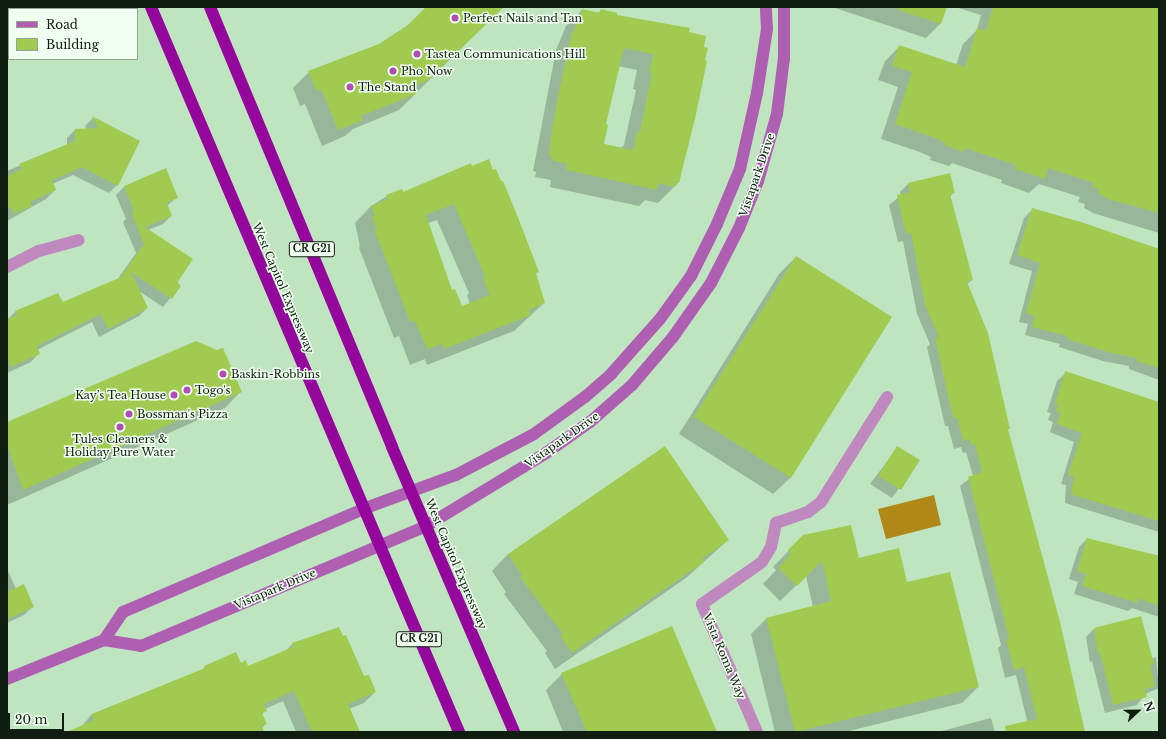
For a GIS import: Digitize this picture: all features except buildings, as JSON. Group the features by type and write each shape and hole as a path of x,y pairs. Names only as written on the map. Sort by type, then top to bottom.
{"highway":[{"name":"West Capitol Expressway","path":"151,7 459,732"},
{"name":"West Capitol Expressway","path":"210,7 426,526 514,732"}],"street":[{"name":"Vistapark Drive","path":"766,7 766,29 757,93 740,169 717,224 691,276 660,319 611,374 585,397 534,434 456,475 364,509 123,612 104,640 141,646 426,526 546,453 590,422 632,384 673,337 711,283 739,228 758,181 777,114 784,58 784,7"},
{"path":"7,267 39,251 78,240"},
{"name":"Vista Roma Way","path":"757,732 702,604 762,562 771,547 776,523 808,512 821,502 887,397"},
{"path":"7,679 104,640"}],"shaded area":[{"path":"934,495 941,525 886,539 878,509"}],"place":[{"name":"Perfect Nails and Tan","path":"455,18"},
{"name":"Tastea Communications Hill","path":"417,54"},
{"name":"Pho Now","path":"393,71"},
{"name":"The Stand","path":"350,87"},
{"name":"Baskin-Robbins","path":"223,374"},
{"name":"Togo's","path":"187,390"},
{"name":"Kay’s Tea House","path":"174,395"},
{"name":"Bossman's Pizza","path":"129,414"},
{"name":"Tules Cleaners & Holiday Pure Water","path":"120,427"}]}
